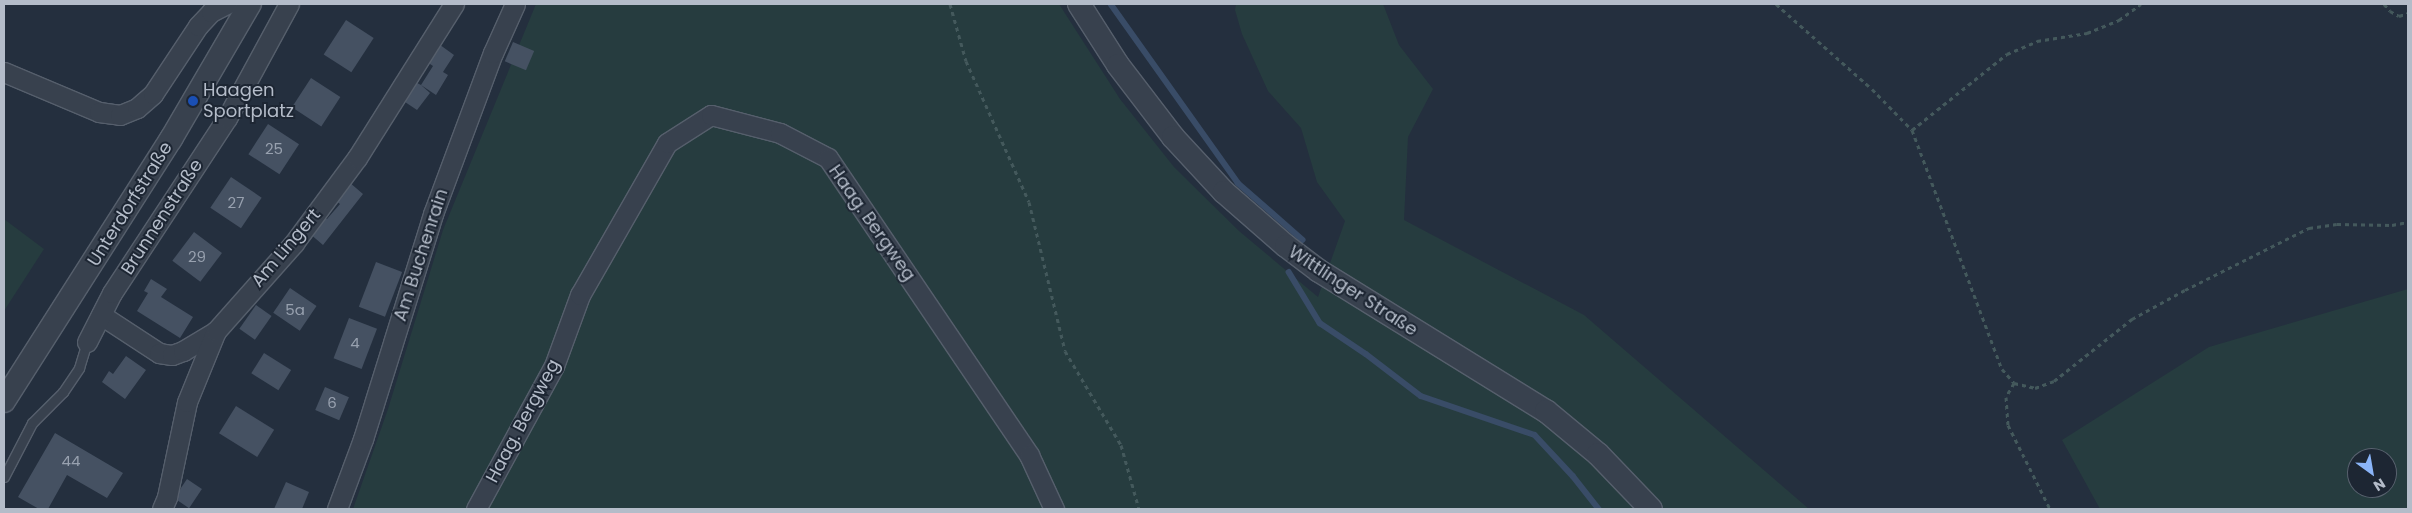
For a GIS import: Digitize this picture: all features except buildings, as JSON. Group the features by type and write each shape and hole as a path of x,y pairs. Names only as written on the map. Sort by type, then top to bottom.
{"street":[{"path":"4,72 99,112 120,115 137,108 153,94 198,26 211,12 240,4"},
{"name":"Unterdorfstraße","path":"4,401 171,139 240,4"},
{"name":"Brunnenstraße","path":"101,315 227,118 289,4"},
{"name":"Am Lingert","path":"162,509 167,497 187,402 216,331 294,243 358,158 454,4"},
{"name":"Am Buchenrain","path":"337,509 363,440 433,214 492,53 515,4"},
{"name":"Wittlinger Straße","path":"1079,4 1118,65 1173,138 1231,198 1318,271 1546,411 1598,454 1651,509"},
{"name":"Haag. Bergweg","path":"476,509 554,366 580,295 667,143 711,115 780,133 828,158 1029,455 1054,509"},
{"path":"87,342 101,315 160,353 172,354 183,351 216,331"}],"lane":[{"path":"4,477 32,423 63,392 79,368 87,342"}],"path":[{"path":"950,4 966,62 1029,202 1065,351 1121,445 1139,509"},
{"path":"1776,4 1872,89 1912,130 2002,369 2014,383 2034,388 2054,380 2132,319 2185,290 2309,228 2336,224 2392,225 2408,222"},
{"path":"1912,130 2007,54 2037,41 2087,33 2119,20 2141,4"},
{"path":"2384,4 2398,16 2408,13"},
{"path":"2014,383 2006,397 2008,425 2050,509"}],"green space":[{"path":"536,4 1059,4 1120,99 1174,167 1239,231 1318,297 1345,221 1317,182 1301,128 1268,91 1242,34 1235,10 1236,4 1383,4 1399,45 1433,89 1408,137 1404,220 1584,315 1809,509 353,509 388,409 443,230"},
{"path":"4,219 44,249 4,311"},
{"path":"2408,289 2408,509 2100,509 2062,440 2209,347"}],"waterway":[{"path":"1111,4 1238,183 1303,240"},
{"path":"1289,272 1320,323 1366,354 1421,396 1535,435 1573,476 1599,509"}],"place":[{"name":"Haagen Sportplatz","path":"193,101"}]}
